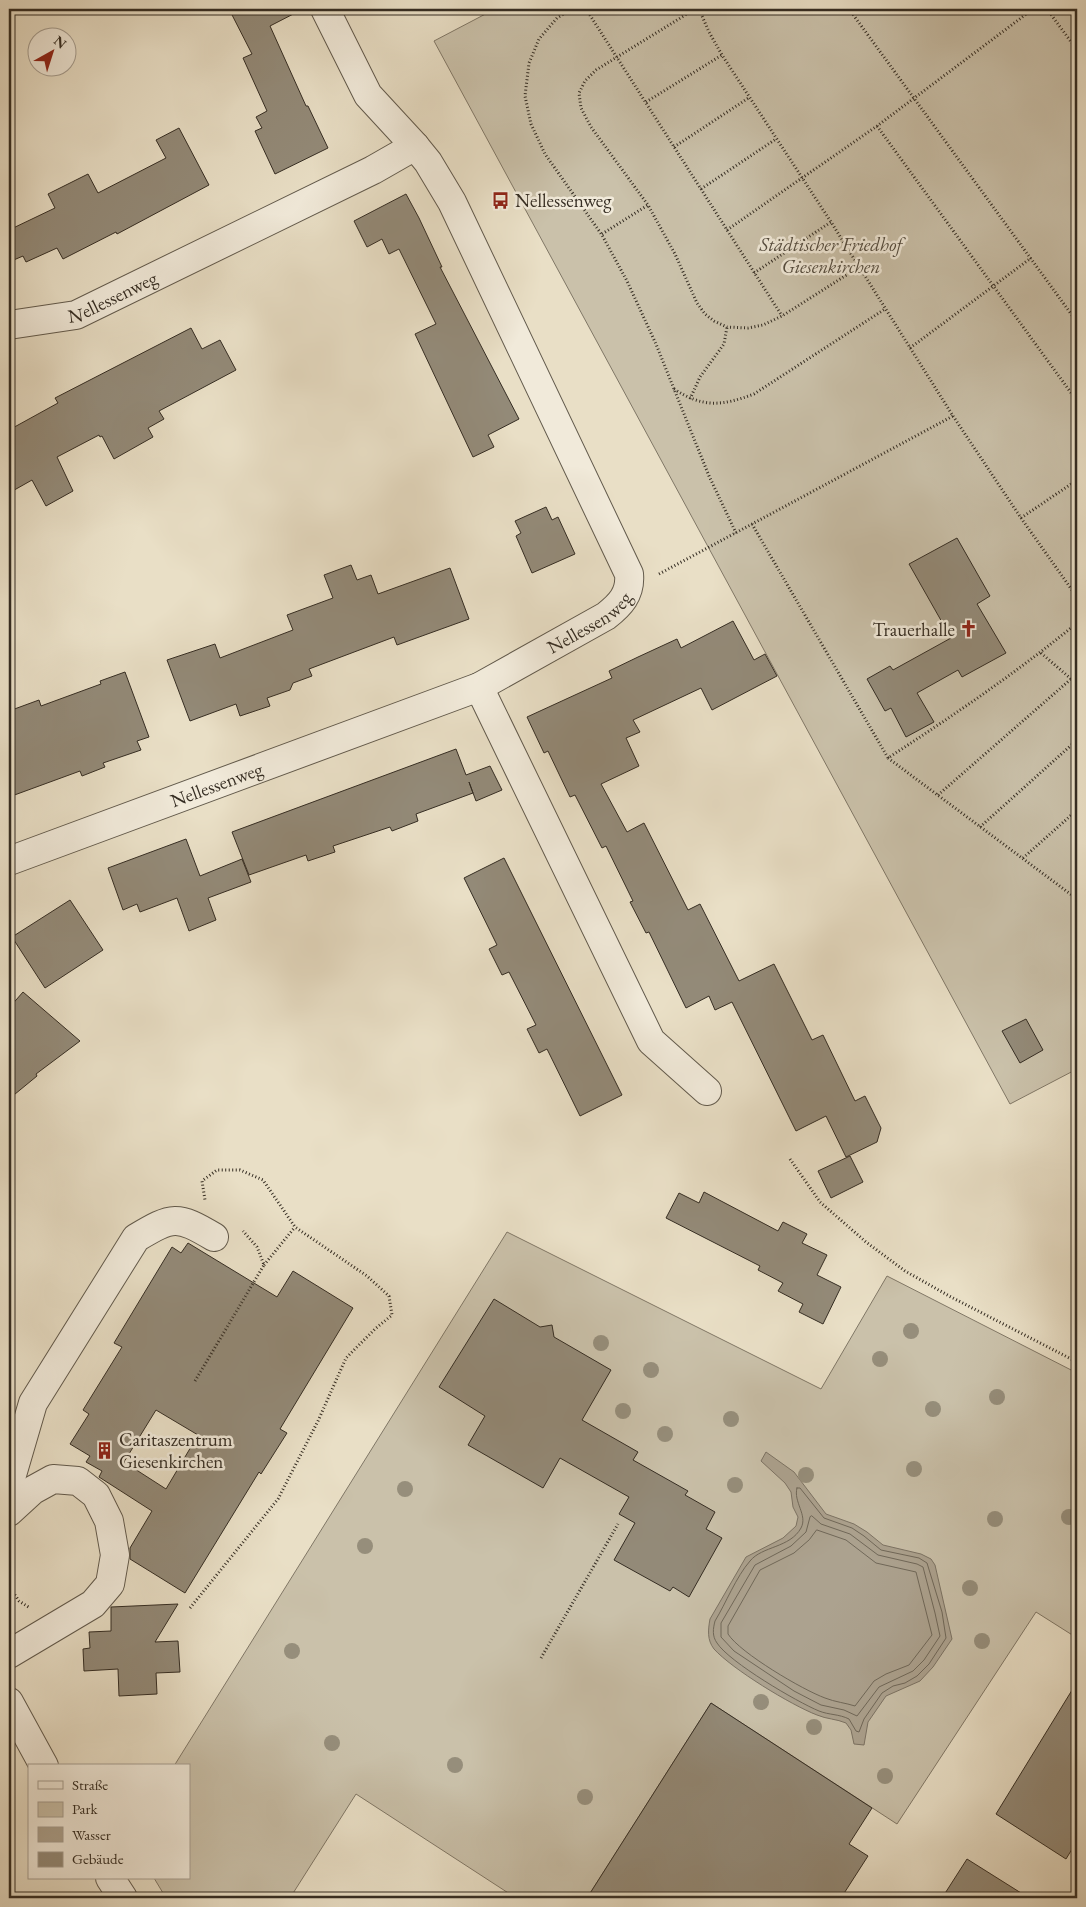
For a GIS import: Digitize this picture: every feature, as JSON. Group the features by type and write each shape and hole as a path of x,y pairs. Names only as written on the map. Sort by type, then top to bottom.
{"street":[{"name":"Nellessenweg","path":"9,861 480,687 606,616 619,606 630,583 629,574 456,211 436,175 415,146 368,95 325,9"},
{"name":"Nellessenweg","path":"13,325 76,315 374,170 415,146"},
{"path":"480,687 651,1040 707,1091"},
{"path":"9,1484 33,1403 136,1238 160,1224 179,1220 216,1230"},
{"path":"9,1512 33,1490 53,1479 78,1480 96,1495 109,1521 115,1555 110,1584 93,1604 9,1654"},
{"path":"9,1702 43,1764"},
{"path":"111,1880 122,1898"}],"path":[{"path":"572,9 557,18 539,40 529,63 525,96 531,124 545,154 602,234 627,281 656,344 709,476 736,533"},
{"path":"586,9 782,316"},
{"path":"859,267 782,316 763,325 748,328 727,327 714,322 697,303 675,254 648,205 591,127 581,108 579,93 586,81 596,70 697,9 708,32 831,222 953,416 1021,518 1077,597"},
{"path":"849,9 1077,322"},
{"path":"727,230 877,126 1033,9"},
{"path":"1046,9 1077,50"},
{"path":"646,102 722,54"},
{"path":"674,147 750,97"},
{"path":"877,126 1077,401"},
{"path":"701,189 776,139"},
{"path":"602,234 648,205"},
{"path":"754,273 831,222"},
{"path":"910,348 1032,258"},
{"path":"674,388 690,399 713,404 733,402 754,394 885,309"},
{"path":"690,399 700,377 724,344 727,327"},
{"path":"627,590 953,416"},
{"path":"1021,518 1077,480"},
{"path":"752,524 888,758 1077,899"},
{"path":"888,758 970,705 1041,653 1077,623"},
{"path":"1041,653 1077,684"},
{"path":"938,795 1071,679"},
{"path":"980,827 1077,740"},
{"path":"1023,858 1077,810"},
{"path":"790,1159 820,1202 866,1242 905,1271 1077,1362"},
{"path":"190,1608 278,1499 318,1421 346,1358 374,1329 392,1315 389,1296 367,1276 295,1227 263,1180 240,1170 218,1170 202,1181 205,1200 216,1230 245,1232 256,1247 264,1265"},
{"path":"195,1380 264,1265 295,1227"},
{"path":"541,1658 618,1524"}],"green space":[{"name":"Städtischer Friedhof Giesenkirchen","path":"495,9 1077,9 1077,1069 1010,1104 434,41"},
{"path":"507,1232 821,1389 887,1276 1077,1373 1077,1638 1036,1612 897,1824 711,1703 587,1898 578,1894 575,1898 516,1898 356,1794 290,1898 166,1898 155,1880 190,1880 190,1764 175,1764"}],"water":[{"path":"766,1452 794,1472 826,1514 854,1524 883,1545 921,1554 931,1559 935,1565 952,1639 933,1667 920,1681 886,1696 868,1722 864,1745 854,1744 851,1730 846,1723 817,1715 778,1695 734,1666 714,1649 710,1642 710,1619 746,1557 783,1538 796,1526 798,1517 793,1507 791,1492 785,1483 761,1461"}],"building":[{"path":"229,9 303,9 270,26 306,106 308,106 328,148 275,174 255,131 262,128 256,117 267,111 243,58 252,54"},
{"path":"179,128 209,185 117,234 116,232 63,259 57,248 26,262 23,256 9,262 9,230 55,208 48,194 88,174 98,193 166,158 156,140"},
{"path":"406,194 442,267 440,267 519,419 488,435 494,447 473,457 415,334 436,324 399,249 389,254 382,239 367,247 354,221"},
{"path":"191,328 202,349 220,340 236,370 159,411 164,419 148,428 153,437 114,459 102,436 100,437 99,435 57,457 73,491 46,506 32,480 9,493 9,430 58,403 55,398"},
{"path":"546,507 552,520 558,517 575,554 532,573 516,536 521,533 515,521"},
{"name":"Trauerhalle","path":"957,538 990,596 977,604 1006,653 962,677 958,670 917,693 934,722 906,737 891,708 885,711 867,679 890,666 893,670 951,638 909,564"},
{"path":"351,565 357,580 371,575 378,594 450,568 469,619 397,645 394,637 309,669 312,676 293,683 290,690 267,698 270,706 240,716 236,704 190,721 167,660 215,644 220,658 293,630 287,615 333,598 324,575"},
{"path":"733,621 754,660 765,654 777,676 712,710 701,688 633,720 640,732 626,738 639,766 601,784 627,832 644,823 688,910 700,904 739,981 774,964 812,1040 823,1035 855,1101 865,1096 881,1128 877,1142 846,1157 826,1116 796,1131 732,1002 715,1010 709,996 686,1008 649,932 646,933 630,902 633,901 606,846 602,848 575,795 570,797 548,751 544,753 527,717 612,678 609,671 638,657 677,639 681,648"},
{"path":"125,672 149,737 137,741 141,750 103,763 105,767 82,776 80,771 9,797 9,711 39,700 41,706 101,684 100,681"},
{"path":"456,749 466,775 490,766 502,790 476,801 469,782 473,793 416,814 418,821 392,831 390,827 333,846 335,852 308,861 306,855 249,875 232,832"},
{"path":"186,839 200,876 242,859 251,882 208,898 216,920 189,931 177,898 140,912 137,904 123,910 108,868"},
{"path":"504,858 622,1095 580,1116 547,1049 539,1053 527,1029 536,1025 509,972 502,975 489,949 497,945 464,878"},
{"path":"70,900 103,950 45,988 12,937"},
{"path":"23,992 80,1041 36,1074 37,1076 9,1099 9,1008"},
{"path":"1026,1019 1043,1050 1020,1063 1002,1031"},
{"path":"850,1156 863,1182 831,1198 818,1171"},
{"path":"704,1192 778,1231 783,1222 807,1234 802,1243 827,1255 817,1275 841,1287 823,1324 799,1312 803,1304 778,1291 783,1283 758,1270 760,1266 666,1218 679,1193 699,1203"},
{"path":"188,1243 277,1297 293,1271 353,1308 280,1429 287,1433 261,1474 259,1472 185,1593 130,1559 130,1548 152,1511 99,1477 102,1471 86,1462 90,1456 70,1444 89,1414 83,1410 122,1347 114,1343 172,1247 181,1253","holes":["156,1410 198,1435 166,1489 124,1462"]},
{"path":"494,1299 540,1327 552,1325 554,1337 611,1370 582,1420 638,1452 633,1460 688,1491 685,1495 715,1512 706,1529 722,1538 689,1597 673,1587 670,1591 614,1560 635,1523 619,1514 629,1497 560,1458 543,1488 468,1445 485,1416 439,1387"},
{"path":"178,1604 155,1642 178,1641 180,1672 156,1673 157,1694 119,1696 118,1669 84,1671 83,1649 90,1648 89,1632 111,1631 111,1607"},
{"path":"1077,1682 1077,1841 1066,1859 996,1814"},
{"path":"711,1703 872,1808 849,1844 868,1856 841,1898 587,1898"},
{"path":"967,1859 1029,1898 942,1898"}],"place":[{"name":"Nellessenweg","path":"501,200"},
{"name":"Trauerhalle","path":"969,629"},
{"name":"Caritaszentrum Giesenkirchen","path":"105,1450"}]}
